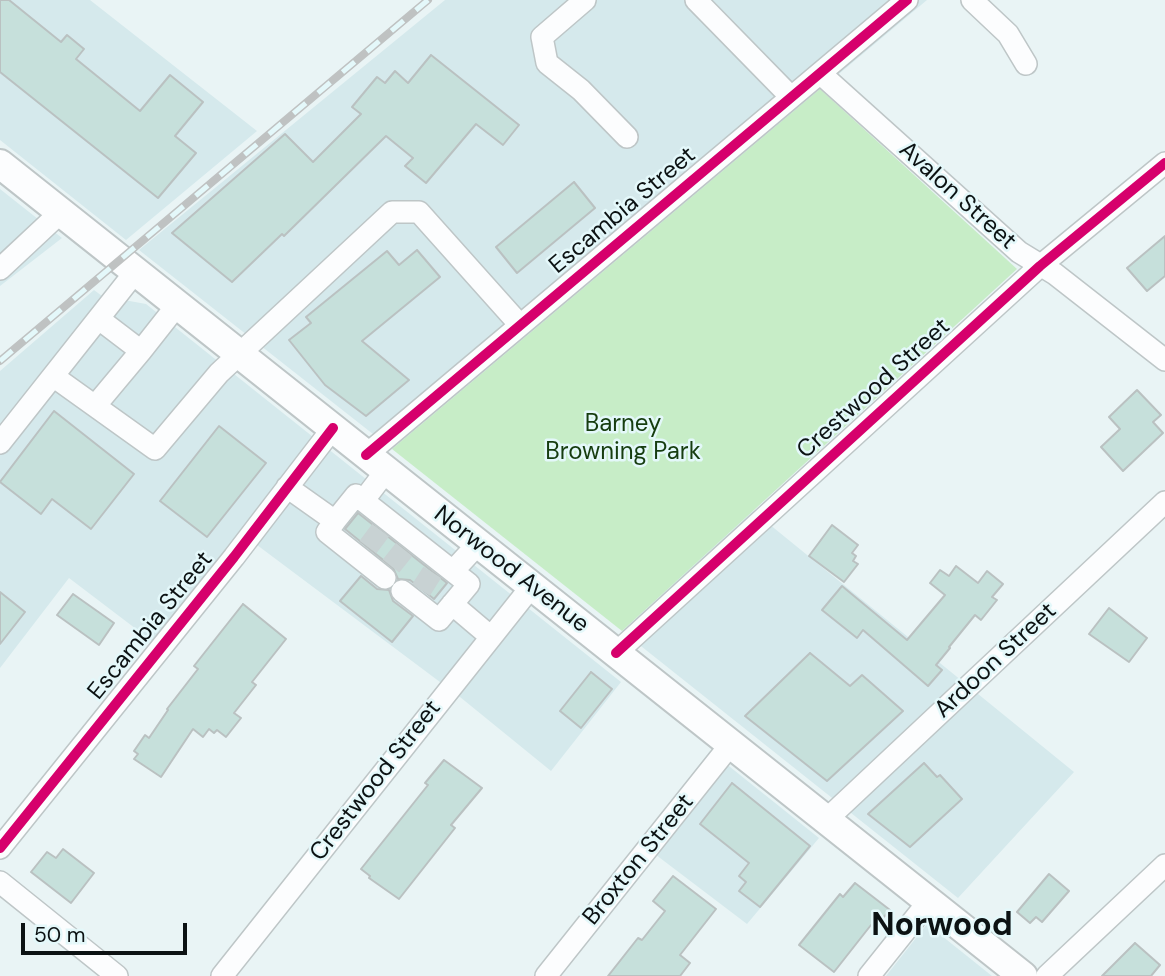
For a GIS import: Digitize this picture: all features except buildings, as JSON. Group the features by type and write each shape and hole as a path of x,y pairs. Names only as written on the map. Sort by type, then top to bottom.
{"main road":[{"name":"Norwood Avenue","path":"0,164 1023,976"}],"street":[{"path":"585,0 542,37 547,63 581,90 627,137"},
{"path":"696,0 791,97"},
{"name":"Escambia Street","path":"363,501 376,463 520,325 907,0"},
{"path":"972,0 1008,34 1026,64"},
{"name":"Avalon Street","path":"821,74 1019,252 1055,274 1165,360"},
{"name":"Crestwood Street","path":"616,653 1040,266 1165,163"},
{"path":"3,257 61,212"},
{"path":"53,376 155,449 219,373 392,212 419,212 520,325"},
{"path":"0,443 136,271"},
{"path":"95,406 178,304"},
{"path":"99,318 141,351"},
{"name":"Escambia Street","path":"0,848 333,428"},
{"path":"287,487 335,521"},
{"path":"386,573 364,552 327,532 356,495 386,524 469,584 439,620 412,594"},
{"name":"Ardoon Street","path":"827,820 1165,502"},
{"path":"443,567 478,544"},
{"name":"Crestwood Street","path":"222,976 531,587"},
{"path":"452,604 491,637"},
{"name":"Broxton Street","path":"546,976 731,744"},
{"path":"1046,976 1165,865"},
{"path":"0,882 117,976"},
{"path":"869,976 929,901"}],"shaded area":[{"path":"0,0 90,0 257,131 126,240 0,140"},
{"path":"445,0 927,0 392,449 139,250"},
{"path":"0,189 62,238 0,286"},
{"path":"94,290 102,296 146,304 621,682 551,771 460,697 257,545 169,654 69,578 0,668 0,371"},
{"path":"753,511 1074,772 958,898 622,631"},
{"path":"710,751 819,838 747,924 639,842"},
{"path":"927,924 992,976 886,976"}],"green space":[{"name":"Barney Browning Park","path":"820,89 1017,269 622,631 392,449"}],"tunnel":[{"path":"368,547 383,527"},
{"path":"391,566 407,546"},
{"path":"421,590 435,568"}],"railway":[{"path":"0,361 428,0"}],"cycle path":[{"path":"366,455 907,0"},
{"path":"616,653 1040,266 1165,163"},
{"path":"0,848 234,557 333,428"}],"district":[{"name":"Norwood","path":"942,927"}]}
